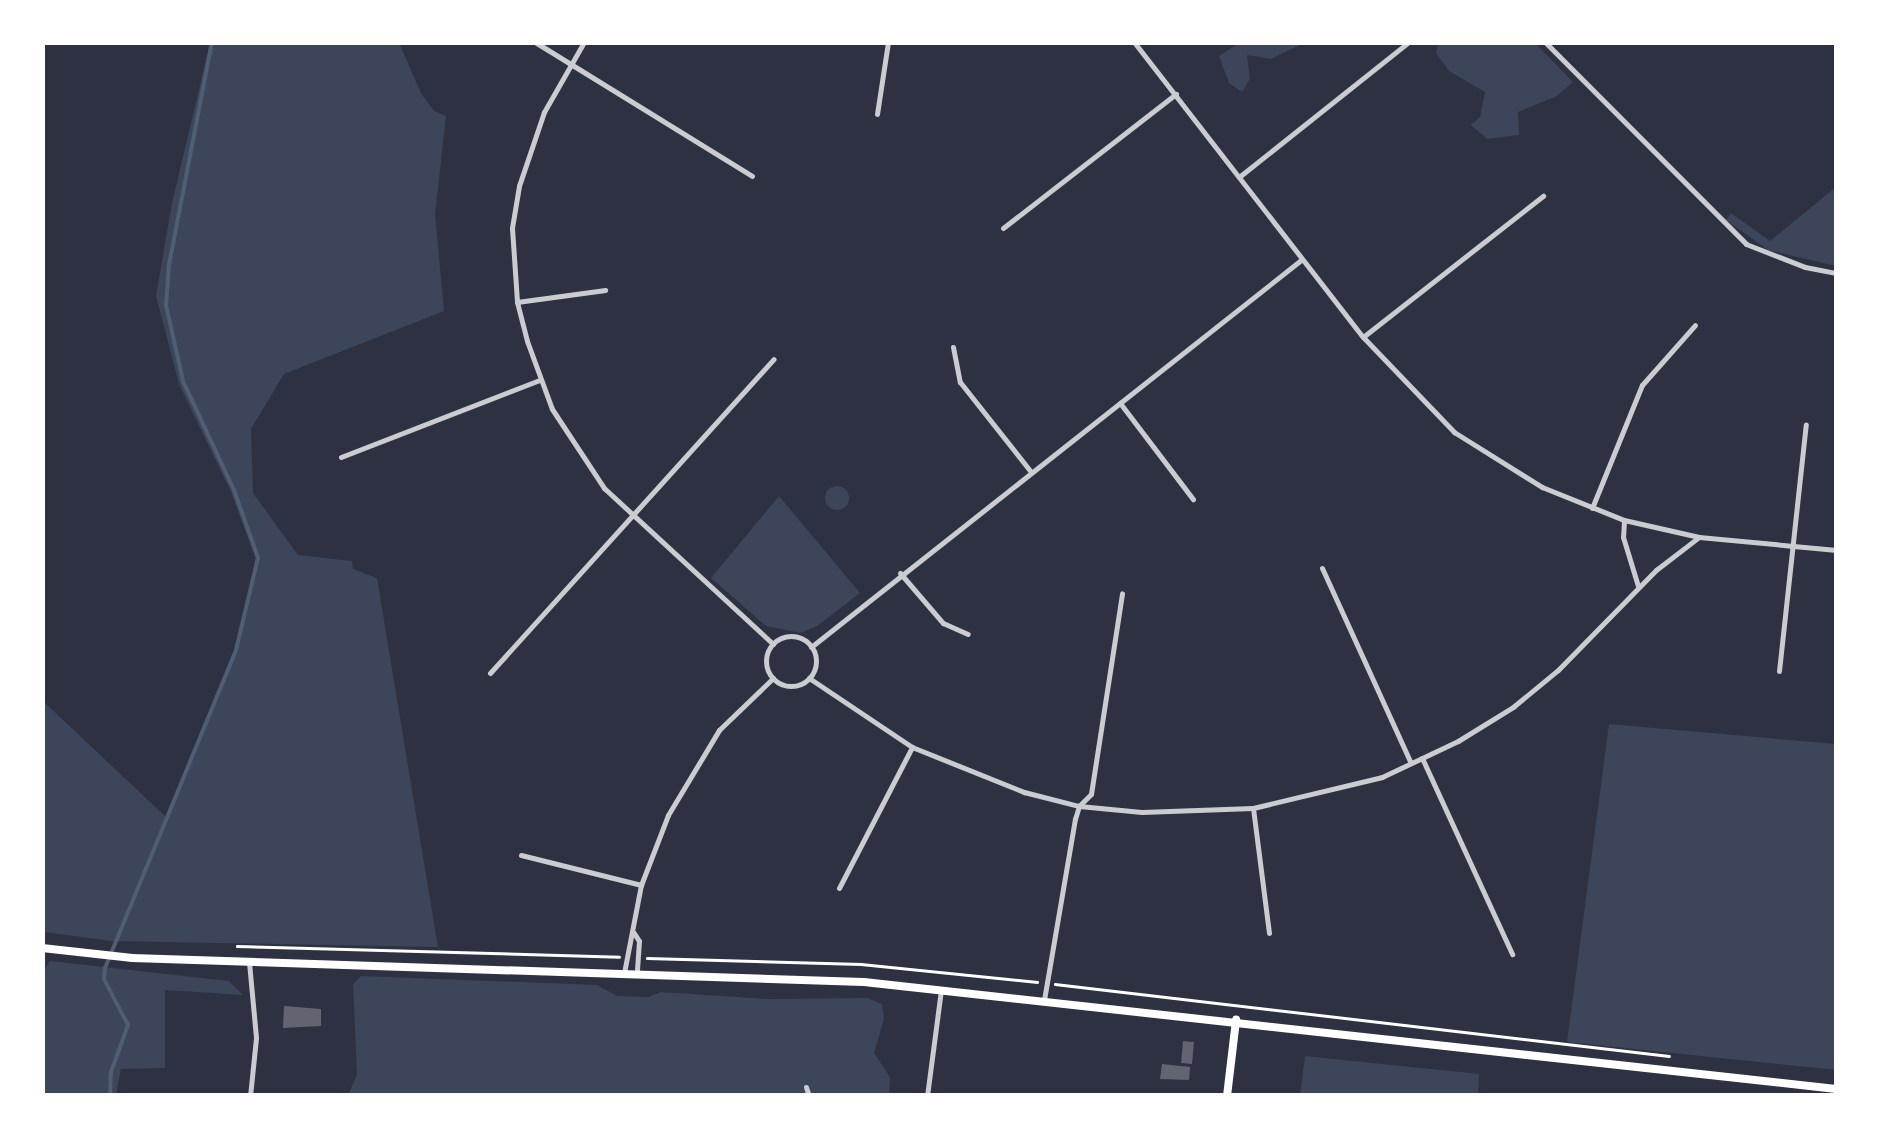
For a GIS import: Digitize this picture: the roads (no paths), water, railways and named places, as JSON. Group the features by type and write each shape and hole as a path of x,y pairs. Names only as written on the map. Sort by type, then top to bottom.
{"main road":[{"path":"42,948 122,958 624,973 941,988 1836,1089"},
{"path":"1227,1096 1236,1020"}],"street":[{"path":"535,42 752,176"},
{"path":"584,42 544,112 519,186 512,228 517,302 540,380 576,449 604,488 772,644"},
{"path":"877,114 888,42"},
{"path":"1134,42 1363,337 1454,432 1542,487 1624,520 1700,537 1836,550"},
{"path":"1239,178 1408,42"},
{"path":"1545,42 1726,228 1772,257 1836,272"},
{"path":"1003,228 1176,94"},
{"path":"1363,337 1543,196"},
{"path":"812,647 900,573 1302,260"},
{"path":"517,302 605,290"},
{"path":"1592,508 1642,386 1695,325"},
{"path":"953,347 960,382 1031,472"},
{"path":"490,674 774,359"},
{"path":"341,458 540,380"},
{"path":"1120,403 1193,499"},
{"path":"1779,671 1806,424"},
{"path":"1624,520 1623,538 1638,586"},
{"path":"809,678 912,747 965,772 1078,806 1202,813 1253,808 1338,791 1411,763 1513,707 1596,635 1638,586 1700,537"},
{"path":"1322,568 1411,763"},
{"path":"900,573 943,623 968,634"},
{"path":"1044,1000 1078,806 1091,794 1122,593"},
{"path":"793,636 812,647 816,661 809,678 791,686 773,678 766,664 772,644 793,636"},
{"path":"624,973 641,884 668,815 719,730 773,678"},
{"path":"839,888 912,747"},
{"path":"1422,758 1512,954"},
{"path":"1253,808 1270,934"},
{"path":"521,855 641,884"},
{"path":"634,933 638,941 637,974"},
{"path":"248,962 256,1038 250,1096"},
{"path":"928,1096 941,988"},
{"path":"806,1086 808,1096"}],"waterway":[{"path":"110,1096 111,1072 128,1025 104,979 105,968 236,650 258,558 234,490 183,381 166,305 169,265 212,42"}]}
